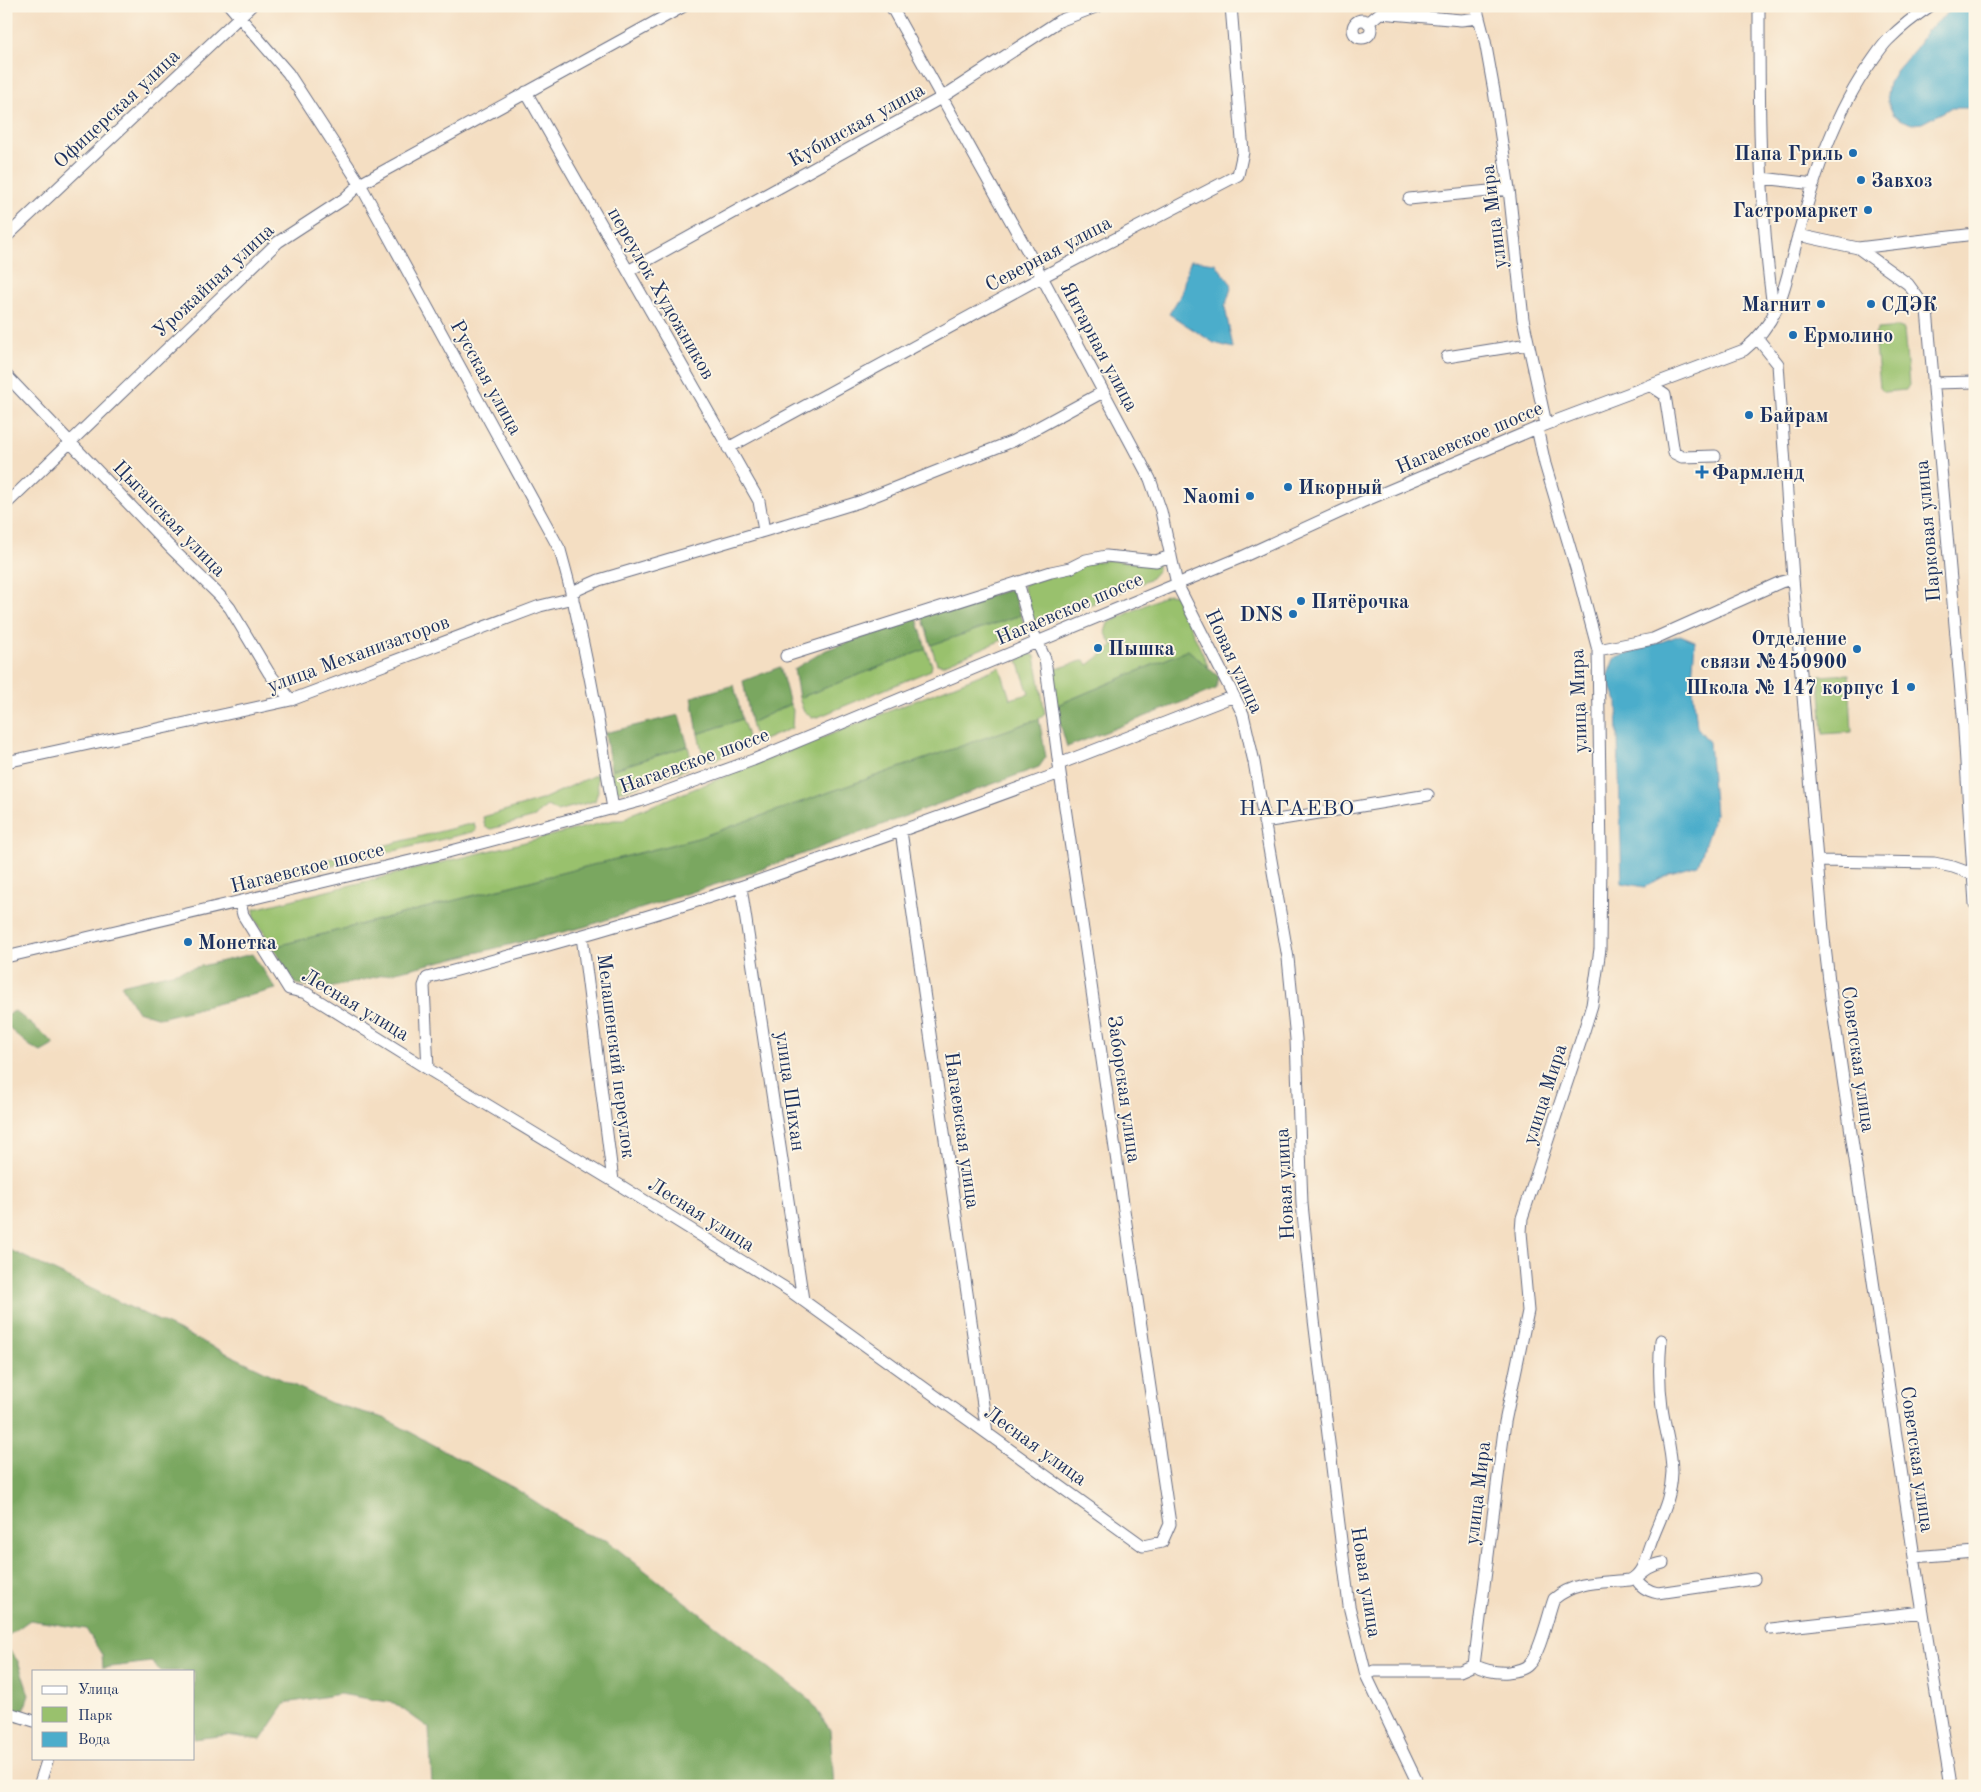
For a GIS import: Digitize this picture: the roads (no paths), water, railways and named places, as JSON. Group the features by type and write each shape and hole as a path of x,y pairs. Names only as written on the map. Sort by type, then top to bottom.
{"street":[{"name":"Русская улица","path":"230,6 288,73 360,184 560,550 572,595 601,735 612,809"},
{"name":"Офицерская улица","path":"6,237 250,6"},
{"name":"Урожайная улица","path":"6,504 278,242 344,199 360,184 684,6"},
{"name":"Янтарная улица","path":"891,6 1042,277 1150,479 1160,511 1177,584"},
{"name":"Кубинская улица","path":"628,272 941,98 1059,21 1098,6"},
{"name":"Северная улица","path":"728,448 1042,277 1238,175 1243,152 1231,6"},
{"name":"улица Мира","path":"1474,1665 1506,1422 1528,1311 1521,1232 1522,1218 1592,1006 1597,974 1601,903 1598,650 1545,464 1542,426 1523,319 1509,189 1485,41 1476,6"},
{"path":"1760,6 1758,120 1770,284 1774,314"},
{"name":"Нагаевское шоссе","path":"6,957 240,903 612,809 753,760 1242,557 1362,502 1542,426 1744,350 1758,339 1767,327 1781,298 1798,235 1830,135 1862,75 1887,41 1930,6"},
{"path":"1368,23 1380,13 1461,20 1479,18"},
{"name":"переулок Художников","path":"526,92 759,500 764,532"},
{"path":"1762,178 1814,184"},
{"path":"1410,199 1509,189"},
{"path":"1858,248 1975,234"},
{"name":"Парковая улица","path":"1798,235 1858,248 1908,284 1927,310 1963,715 1975,904"},
{"name":"Советская улица","path":"1758,339 1778,364 1793,579 1831,998 1914,1557 1951,1786"},
{"path":"1447,357 1528,344"},
{"name":"Цыганская улица","path":"6,375 219,595 230,608 269,673 291,700"},
{"path":"1933,383 1975,382"},
{"path":"1650,385 1665,395 1674,453 1682,457 1715,456"},
{"name":"улица Механизаторов","path":"6,762 291,700 572,595 599,580 860,502 1013,441 1103,392"},
{"path":"786,656 1050,572 1070,568 1086,560 1106,556 1156,561 1171,556"},
{"path":"1598,650 1653,639 1781,582 1793,579"},
{"name":"Заборская улица","path":"1018,582 1029,623 1045,660 1059,768 1170,1524 1162,1542"},
{"name":"Новая улица","path":"1177,584 1243,714 1288,958 1296,1038 1302,1204 1348,1606 1366,1675 1419,1786"},
{"path":"428,1069 424,986 427,978 582,936 741,887 901,831 1234,696"},
{"path":"1264,822 1428,795"},
{"name":"Нагаевская улица","path":"901,831 987,1433"},
{"path":"1819,862 1934,863 1974,874"},
{"name":"улица Шихан","path":"741,887 803,1300"},
{"name":"Лесная улица","path":"240,903 243,915 289,989 306,993 614,1181 803,1300 1143,1546 1162,1542"},
{"name":"Мелашенский переулок","path":"582,936 614,1181"},
{"path":"1636,1578 1644,1564 1649,1546 1667,1507 1672,1472 1670,1446 1662,1407 1659,1360 1661,1340"},
{"path":"1914,1557 1975,1552"},
{"path":"1366,1675 1374,1671 1460,1671 1474,1665 1502,1673 1523,1669 1530,1664 1554,1600 1561,1594 1581,1585 1630,1580 1636,1578 1652,1565 1663,1563"},
{"path":"1636,1578 1638,1583 1644,1588 1658,1593 1754,1579"},
{"path":"1771,1629 1923,1612"},
{"path":"6,1712 32,1720"},
{"path":"39,1786 47,1760"}],"water":[{"path":"1956,6 1975,6 1975,108 1951,108 1922,123 1912,124 1901,120 1893,114 1888,102 1889,83 1897,70 1916,48 1926,31"},
{"path":"1191,260 1215,263 1232,285 1225,307 1233,348 1214,343 1169,314 1182,293"},
{"path":"1680,635 1695,641 1692,680 1697,727 1709,742 1715,814 1698,865 1670,873 1645,887 1622,883 1617,701 1607,677 1614,659"}],"place":[{"name":"Папа Гриль","path":"1853,153"},
{"name":"Завхоз","path":"1861,180"},
{"name":"Гастромаркет","path":"1868,210"},
{"name":"Магнит","path":"1821,304"},
{"name":"СДЭК","path":"1871,304"},
{"name":"Ермолино","path":"1793,335"},
{"name":"Байрам","path":"1749,415"},
{"name":"Фармленд","path":"1702,472"},
{"name":"Икорный","path":"1288,487"},
{"name":"Naomi","path":"1250,496"},
{"name":"Пятёрочка","path":"1301,601"},
{"name":"DNS","path":"1293,614"},
{"name":"Пышка","path":"1098,648"},
{"name":"Отделение связи №450900","path":"1857,649"},
{"name":"Школа № 147 корпус 1","path":"1911,687"},
{"name":"Монетка","path":"188,942"}],"district":[{"name":"НАГАЕВО","path":"1297,807"}]}
